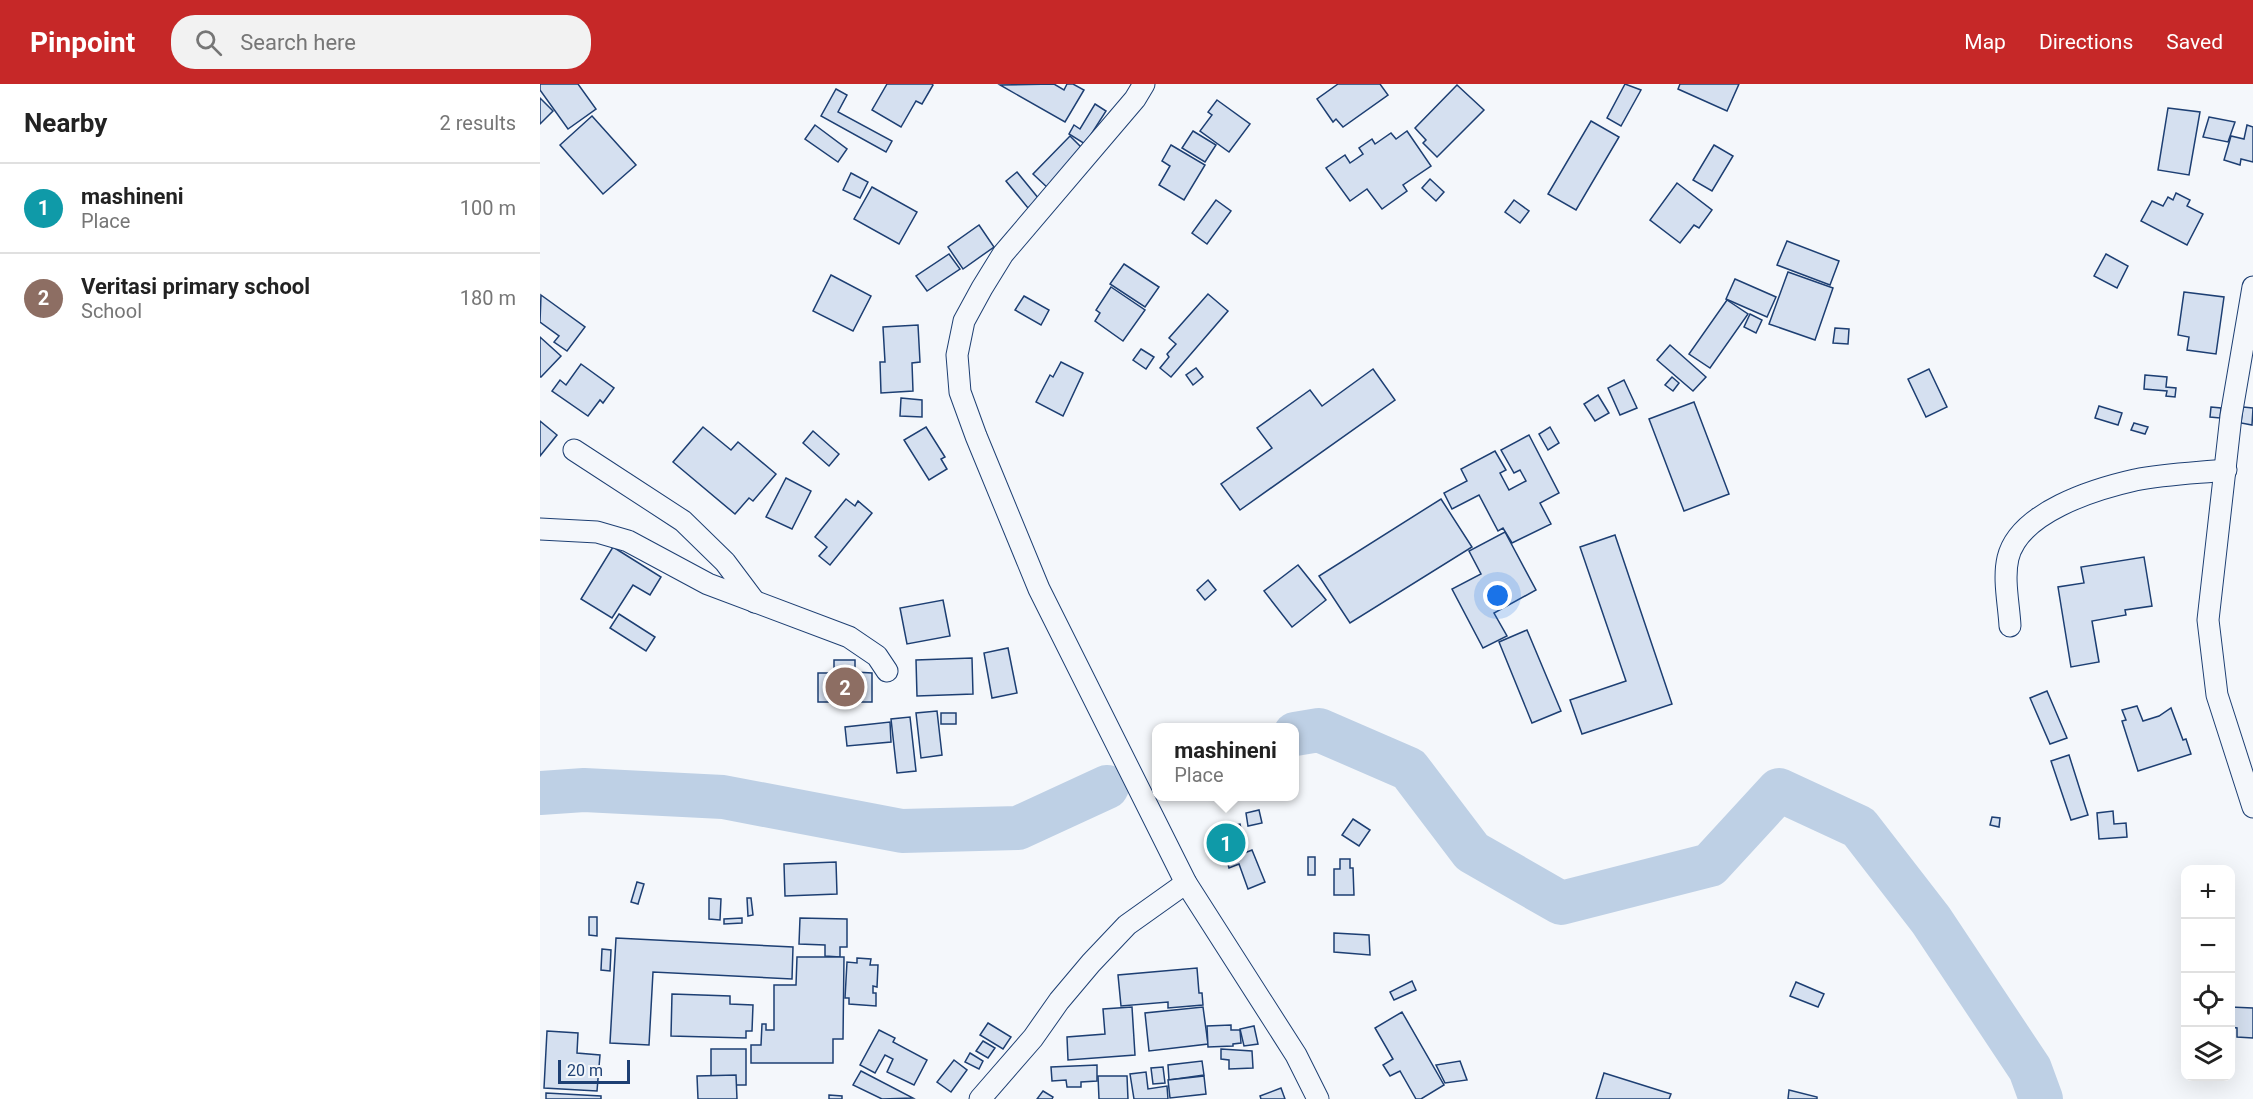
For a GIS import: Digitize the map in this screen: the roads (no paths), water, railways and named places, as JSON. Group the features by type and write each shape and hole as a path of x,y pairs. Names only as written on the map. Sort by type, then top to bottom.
{"street":[{"path":"1144,84 1135,99 1003,254 981,288 964,321 957,355 960,392 1039,589 1186,883 1296,1055 1318,1099"},
{"path":"2253,287 2231,416 2208,620 2217,695 2253,807"},
{"path":"574,450 683,521 725,561 755,602"},
{"path":"2010,626 2008,558 2018,537 2038,518 2084,495 2136,480 2226,470"},
{"path":"540,529 597,532 628,541 708,584 849,637 877,656 887,671"},
{"path":"980,1099 1034,1038 1059,1001 1091,963 1127,925 1186,883"}],"waterway":[{"path":"1299,733 1319,730 1409,769 1472,852 1561,903 1710,865 1779,790 1859,827 1931,920 2030,1069 2041,1099"},
{"path":"540,793 584,790 723,797 902,831 1018,828 1107,787"}],"place":[{"name":"Veritasi primary school","path":"845,687"},
{"name":"mashineni","path":"1226,843"}]}
